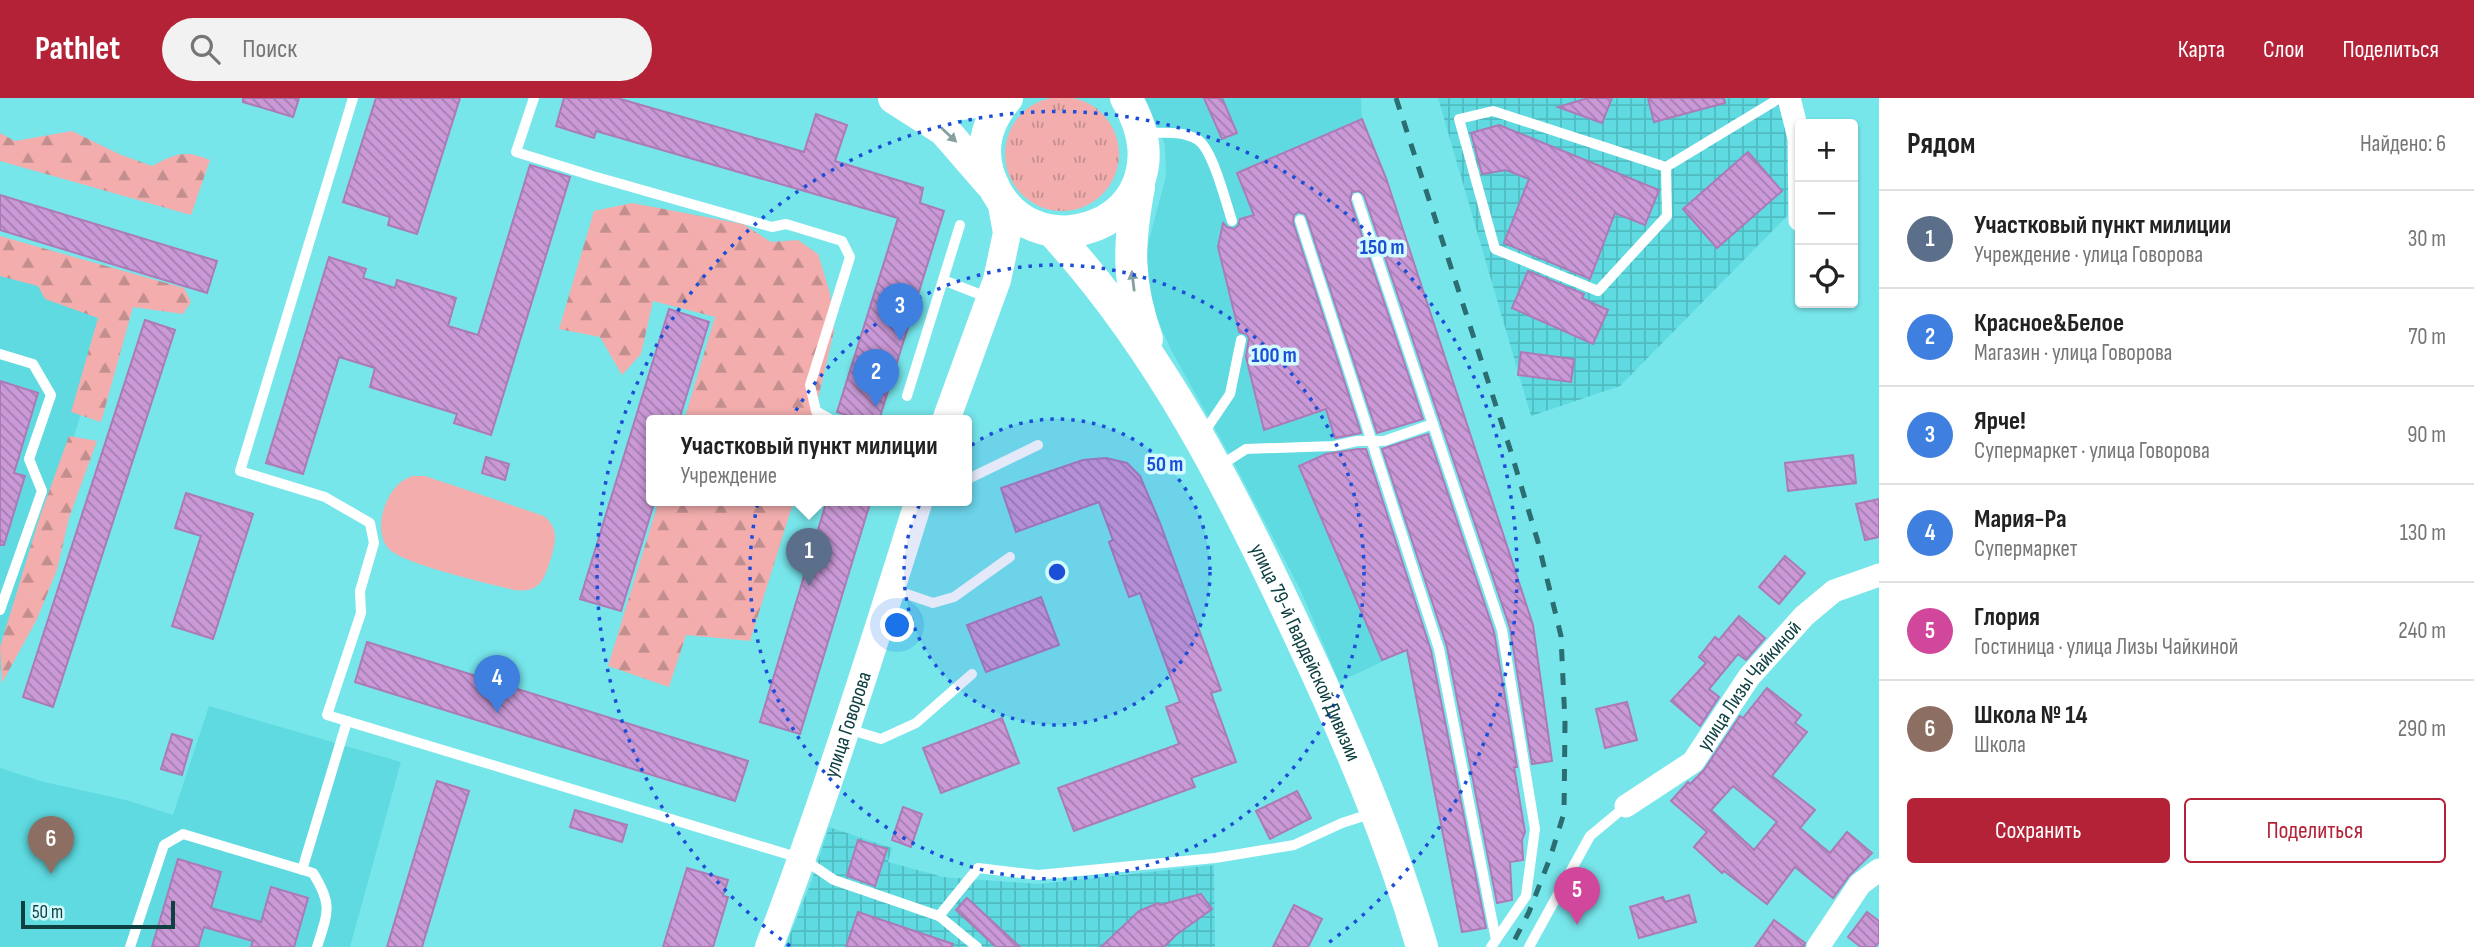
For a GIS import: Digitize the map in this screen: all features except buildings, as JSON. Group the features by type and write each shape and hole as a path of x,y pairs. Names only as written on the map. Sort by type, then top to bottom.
{"main road":[{"path":"896,98 946,105 974,103 991,98"},
{"path":"896,98 944,130 970,157 1015,215 1033,225 1052,231 1087,229 1107,220 1124,206 1141,179"},
{"path":"997,193 985,163 985,142 997,110 1007,98"},
{"path":"1126,98 1143,133"},
{"name":"улица 79-й Гвардейской Дивизии","path":"1143,133 1145,160 1130,250 1132,280 1138,312 1159,370"},
{"name":"улица 79-й Гвардейской Дивизии","path":"1052,231 1094,281 1159,370 1216,468 1344,732 1376,813 1422,947"}],"street":[{"path":"1789,98 1799,138 1800,182"},
{"path":"948,415 993,289 1007,233 997,193"},
{"path":"993,289 1013,258 1030,242 1052,231"},
{"name":"улица Говорова","path":"769,947 803,859 847,729 917,506"},
{"name":"улица Лизы Чайкиной","path":"1626,806 1693,762 1749,677 1804,616 1834,591 1879,575"},
{"path":"1818,947 1860,884 1879,870"}],"lane":[{"path":"353,98 240,471 326,498 370,523 374,543 360,590 361,614 327,715 803,859 834,880 939,916 977,947"},
{"path":"534,98 516,152 772,227 786,224 842,241 849,257 810,385 816,411 823,415"},
{"path":"1666,167 1667,216 1598,291 1495,249 1459,119 1493,111 1666,167 1780,98"},
{"path":"1143,133 1180,133 1199,140 1208,151 1232,221"},
{"path":"1357,198 1502,630 1535,829 1526,896 1494,944"},
{"path":"1300,220 1439,649 1494,944"},
{"path":"907,396 960,226"},
{"path":"943,280 993,289"},
{"path":"1200,439 1230,394 1241,340"},
{"path":"0,354 33,364 51,395 29,459 42,491 0,610"},
{"path":"1216,468 1246,449 1334,446 1357,440 1384,441 1433,424"},
{"path":"972,478 1038,445"},
{"path":"891,589 933,603 954,597 1010,557"},
{"path":"847,729 881,740 916,723 972,674"},
{"path":"303,870 347,721"},
{"path":"1529,947 1590,836 1626,806"},
{"path":"939,916 978,868 1038,875 1215,859 1294,845 1342,823 1376,813"},
{"path":"130,947 164,845 183,834 313,873 326,893 327,915 317,947"}],"shaded area":[{"path":"1144,98 1361,98 1362,119 1237,173 1244,191 1260,203 1268,224 1405,651 1339,682 1301,591 1171,350 1153,309 1147,283 1147,248 1166,176 1165,145"},
{"path":"1438,98 1781,98 1791,137 1788,215 1620,386 1531,416"},
{"path":"0,266 116,302 0,672"},
{"path":"209,706 401,762 350,947 0,947 0,768 44,782 126,800 173,815"},
{"path":"829,827 892,848 888,862 943,877 1039,884 1214,865 1215,947 785,947 811,883"}],"green space":[{"path":"1062,97 1084,101 1103,113 1115,132 1119,154 1115,176 1103,195 1084,207 1062,211 1040,207 1021,195 1009,176 1005,154 1009,132 1021,113 1040,101"},
{"path":"72,131 119,154 152,166 180,154 210,160 191,215 0,161 0,133 15,141"},
{"path":"632,203 743,224 771,242 798,240 818,254 830,293 834,331 814,415 686,415 715,317 653,301 641,354 622,375 600,337 559,329 594,211"},
{"path":"0,236 184,288 191,302 183,314 133,307 101,422 71,412 98,318 45,299 38,286 0,276"},
{"path":"69,436 97,441 69,518 57,570 37,619 2,683 0,647 39,519"},
{"path":"412,476 425,476 544,516 553,527 555,539 548,567 540,583 528,590 514,590 428,567 389,549 383,540 381,529 384,508 394,489"},
{"path":"657,506 792,506 750,641 686,635 669,687 608,666"}],"railway":[{"path":"1396,98 1511,452 1538,542 1561,636 1565,723 1564,813 1529,912 1511,947"}],"place":[{"name":"Ярче!","path":"900,341"},
{"name":"Красное&Белое","path":"876,407"},
{"name":"Участковый пункт милиции","path":"809,586"},
{"name":"Мария-Ра","path":"497,713"},
{"name":"Школа № 14","path":"51,874"},
{"name":"Глория","path":"1577,925"}]}
